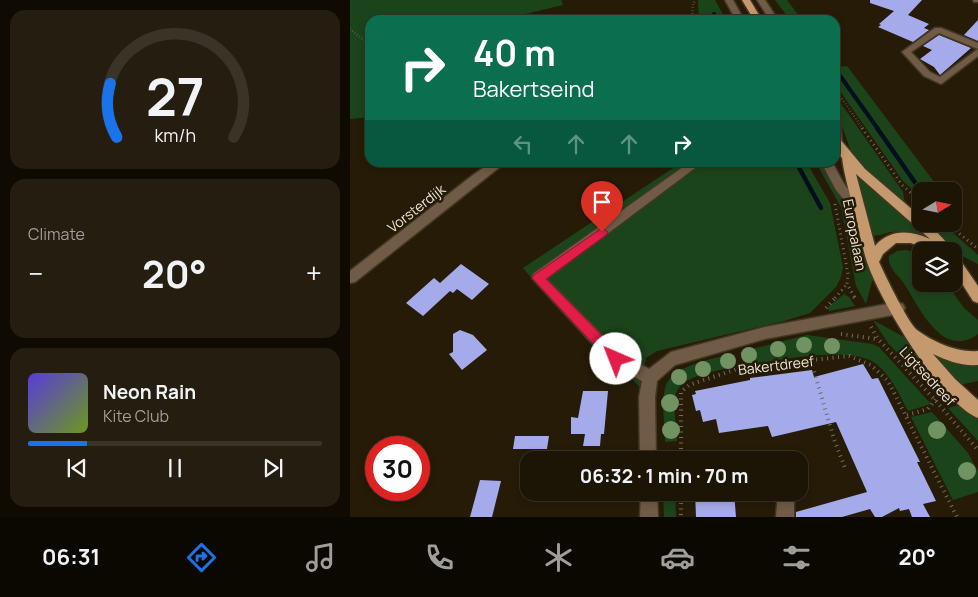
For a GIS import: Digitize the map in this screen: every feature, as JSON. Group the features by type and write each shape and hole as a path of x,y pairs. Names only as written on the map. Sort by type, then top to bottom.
{"main road":[{"path":"746,0 755,15"},
{"name":"Europalaan","path":"840,149 846,159 877,189 940,242"},
{"name":"Europalaan","path":"846,159 873,262 912,333"},
{"path":"873,262 882,246 893,238 911,238 923,242"},
{"path":"962,270 973,282 978,297"},
{"path":"912,333 947,354 969,359 978,358"},
{"path":"912,333 934,367 978,410"}],"street":[{"path":"729,0 737,15"},
{"path":"761,0 771,15"},
{"path":"978,46 938,30 906,52 927,74 942,81 978,52"},
{"name":"Vorsterdijk","path":"350,278 494,167"},
{"path":"648,451 647,397 650,376 616,359 538,278 691,167"},
{"name":"Europalaan","path":"829,167 840,187 860,211"},
{"name":"Bakertdreef","path":"650,376 671,359 765,333 898,308"},
{"path":"649,501 649,517"},
{"path":"785,517 786,501"}],"path":[{"path":"692,15 693,4 696,0"},
{"path":"350,30 365,41"},
{"path":"840,96 902,185 912,194"},
{"name":"Europalaan","path":"830,196 835,204 848,274 847,284 864,315"},
{"path":"958,232 978,249"},
{"path":"819,323 829,304 847,284"},
{"name":"Ligtsedreef","path":"864,315 878,339 935,400 978,450"},
{"name":"Bakertdreef","path":"681,451 681,392 689,386 740,368 849,356 871,365 888,381 906,415"},
{"path":"811,361 834,439 845,468"},
{"path":"935,400 928,409 906,415 957,517"},
{"path":"681,501 681,517"}],"green space":[{"path":"350,0 561,0 563,5 522,15 365,15 365,118 350,119"},
{"path":"698,0 715,0 723,15 699,15"},
{"path":"775,0 787,0 798,15 786,15"},
{"path":"847,66 934,182 912,182 912,190 903,181 840,91 840,67"},
{"path":"840,102 903,192 905,204 869,176 852,154 840,121"},
{"path":"674,167 809,167 830,203 843,267 836,287 810,313 657,351 646,358 640,387 551,301 523,268"},
{"path":"818,167 825,167 854,215 875,280 872,281 866,304 856,286 841,207"},
{"path":"854,177 860,177 871,189 912,223 912,232 923,232 927,235 924,238 908,233 888,232 871,235"},
{"path":"935,232 952,232 978,255 978,264 962,256 962,242 944,242"},
{"path":"897,251 912,252 912,292 953,292 964,308 978,320 978,334 965,340 954,341 943,336 934,328 925,318 890,264 889,256"},
{"path":"844,294 849,297 855,306 829,311 828,307"},
{"path":"873,320 904,337 907,336 946,388 934,391 930,388 888,343"},
{"path":"807,335 872,344 879,347 931,404 908,411 886,373 875,363 863,358 848,355 812,356 746,365 740,352"},
{"path":"732,354 735,366 700,375 684,383 678,389 675,397 677,441 665,442 663,401 665,388 669,380 684,368"},
{"path":"940,355 978,365 978,381 959,385 936,360"},
{"path":"964,404 978,416 978,441 948,408"},
{"path":"932,412 968,453 978,471 978,492 953,500 911,417"},
{"path":"663,501 675,501 676,517 664,517"}],"building":[{"path":"870,0 922,0 908,15 929,24 924,28 929,30 913,42 878,27 894,11 870,3"},
{"path":"978,20 978,41 964,35"},
{"path":"939,35 971,48 940,75 934,67 920,59 932,50 923,46"},
{"path":"461,264 489,284 472,300 457,289 453,293 450,291 423,316 406,303 434,278 440,283"},
{"path":"460,330 473,335 487,350 462,370 449,354 453,352 453,334"},
{"path":"863,364 872,379 878,378 920,462 917,462 936,501 923,504 930,517 912,517 909,509 900,511 899,508 882,517 875,517 870,509 842,517 796,517 796,512 867,492 836,422 772,437 768,426 719,433 716,419 703,422 700,410 696,411 692,395 696,394 695,391 750,380 750,378 812,370 814,377"},
{"path":"583,391 608,391 604,434 601,434 600,446 583,446 585,434 571,434 571,417 578,418"},
{"path":"515,436 549,436 547,449 513,449"},
{"path":"480,480 501,481 492,517 470,517"},
{"path":"695,501 735,501 736,517 696,517"}],"waterway":[{"path":"840,76 878,129"},
{"path":"877,128 915,182"},
{"path":"799,167 821,208"}],"route":[{"path":"602,232 538,278 616,359"}]}
